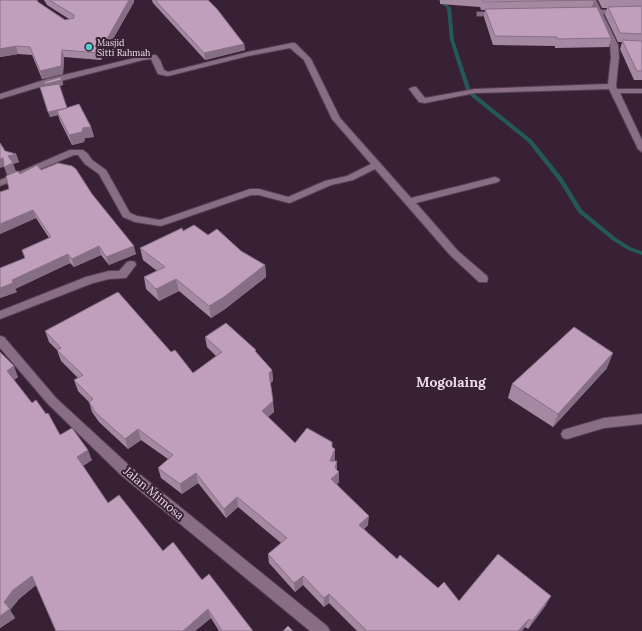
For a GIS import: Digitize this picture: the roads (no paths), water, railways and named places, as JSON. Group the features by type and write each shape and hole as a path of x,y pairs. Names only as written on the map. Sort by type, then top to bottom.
{"street":[{"path":"593,0 598,12 617,45 613,88 642,149"},
{"path":"574,12 642,11"},
{"path":"480,14 504,14"},
{"path":"0,97 50,81 143,58 153,57 156,60 161,72 168,74 248,54 292,45 307,59 336,119 454,253 483,279"},
{"path":"413,89 422,100 425,101 475,91 613,88 642,91"},
{"path":"0,182 72,152 80,152 85,156 88,162 103,172 126,215 135,219 161,223 250,192 259,192 289,200 328,183 350,178 377,165"},
{"path":"409,202 495,180"},
{"path":"0,315 90,280 109,275 122,275 131,264"},
{"name":"Jalan Mimosa","path":"0,340 52,401 127,472 322,631"},
{"path":"567,434 604,423 642,419"}],"waterway":[{"path":"440,0 449,8 452,40 469,92 530,141 561,180 580,211 614,239 630,249 642,253"}],"place":[{"name":"Masjid Sitti Rahmah","path":"89,47"}],"district":[{"name":"Mogolaing","path":"451,382"}]}
